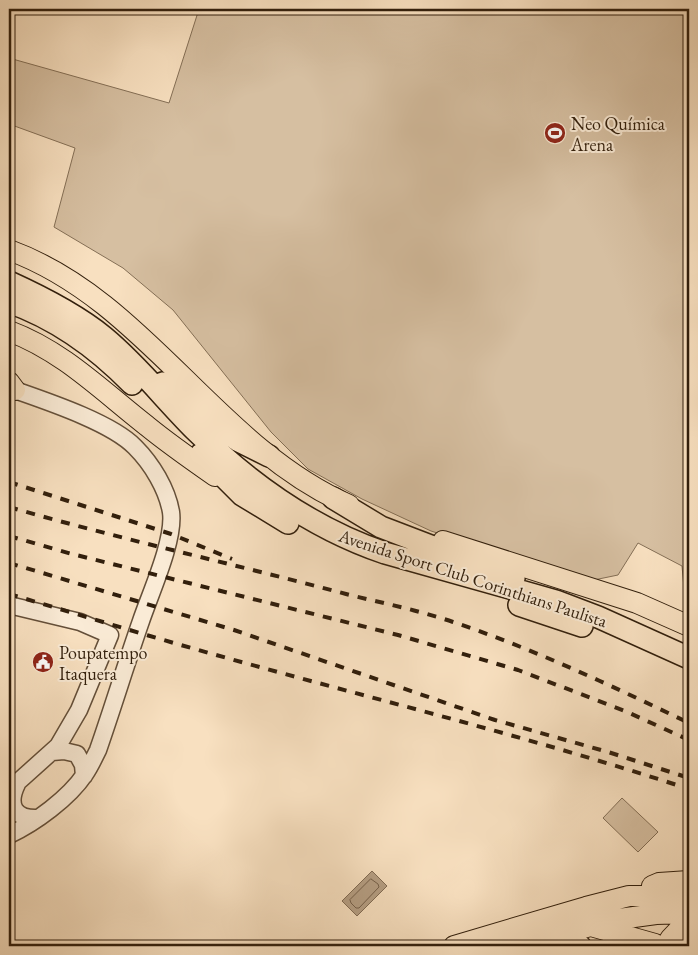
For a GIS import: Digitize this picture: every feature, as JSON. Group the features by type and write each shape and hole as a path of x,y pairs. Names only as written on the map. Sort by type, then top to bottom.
{"highway":[{"name":"Avenida Sport Club Corinthians Paulista","path":"9,282 70,313 120,351 209,443 262,489 299,514 364,546 430,567 556,601 598,617 689,658"},
{"name":"Avenida Sport Club Corinthians Paulista","path":"9,302 52,321 95,349 242,495 293,526 364,559 570,622 615,639 689,673"},
{"path":"120,351 188,400 237,440 270,456"},
{"path":"333,498 382,527 508,575 556,601"},
{"path":"598,617 627,623 689,645"}],"main road":[{"name":"Avenida Sport Club Corinthians Paulista","path":"9,250 68,278 102,302 220,414 293,474 333,498 389,522 445,542 637,603 689,626"},
{"name":"Avenida Sport Club Corinthians Paulista","path":"14,337 56,354 76,368 146,426 242,495"},
{"path":"454,946 629,896 659,883 689,881"},
{"path":"629,896 689,896"},
{"path":"518,946 612,920 656,914 689,913"},
{"path":"591,926 666,942 689,919"},
{"path":"558,935 581,946"}],"street":[{"path":"9,835 38,818 66,796 84,776 98,750 161,564 171,522 171,512 160,481 135,446 102,425 11,387"},
{"path":"9,605 80,622 110,635 79,710 52,752 13,787 12,796 17,813 25,817 38,818"},
{"path":"52,752 64,751 76,754 83,765 84,776"}],"shaded area":[{"name":"Neo Química Arena","path":"199,9 689,9 689,608 684,588 682,566 638,543 618,575 589,581 431,531 362,499 308,469 271,432 173,310 123,268 54,227 75,148 9,124 9,58 169,103"},
{"path":"622,798 658,832 638,852 603,818"}],"water":[{"path":"372,871 387,886 357,916 342,901"}],"railway":[{"path":"9,482 171,534 232,559"},
{"path":"9,507 440,618 543,656 689,723"},
{"path":"9,536 72,554 398,635 518,670 625,711 689,740"},
{"path":"9,563 234,630 495,720 608,752 689,778"},
{"path":"9,594 200,650 574,753 689,789"}],"place":[{"name":"Neo Química Arena","path":"555,133"},
{"name":"Poupatempo Itaquera","path":"43,662"}]}
